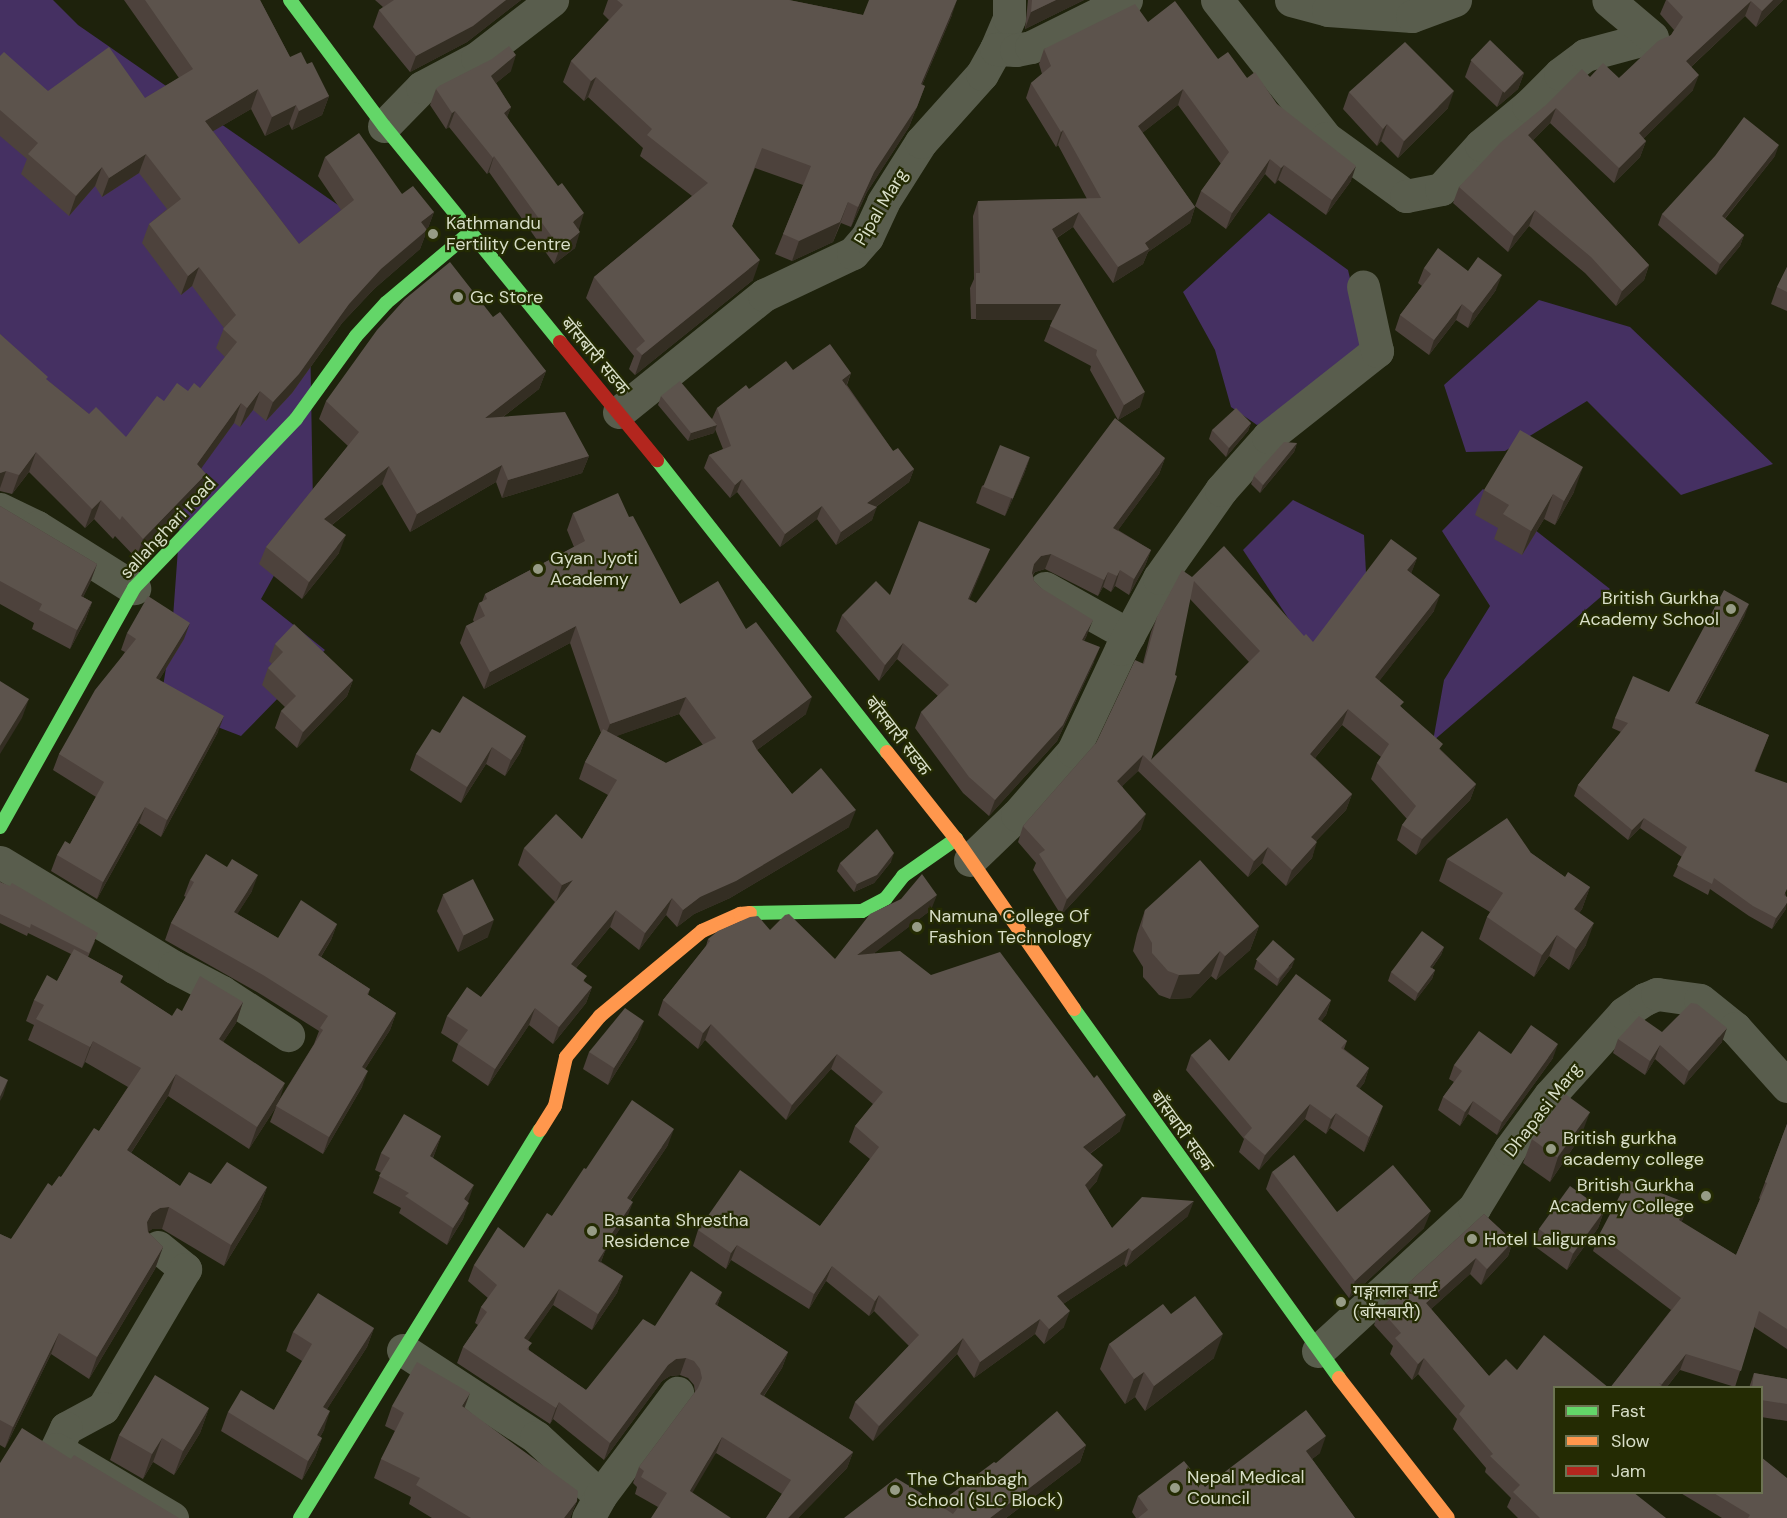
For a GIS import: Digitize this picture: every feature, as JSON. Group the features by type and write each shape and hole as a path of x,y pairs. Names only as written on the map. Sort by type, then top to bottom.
{"main road":[{"name":"बाँसबारी सडक","path":"290,0 384,126 469,233 619,412 963,849 1149,1116 1318,1351 1448,1518"},
{"name":"sallahghari road","path":"0,827 134,588 296,419 356,336 386,303 469,233"},
{"path":"300,1518 555,1106 566,1057 600,1016 702,931 740,914 795,910 862,911 886,898 903,876 963,849"}],"street":[{"path":"384,126 422,87 477,58 552,0"},
{"name":"Pipal Marg","path":"619,412 764,295 853,253 867,237 883,202 921,142 982,74 1009,18 1009,0"},
{"path":"996,49 1016,50 1031,47 1126,0"},
{"path":"1217,0 1326,138 1406,196 1441,189 1481,145 1528,106 1560,74 1585,55 1652,37 1608,0"},
{"path":"1291,0 1328,10 1412,16 1455,0"},
{"path":"963,849 1017,815 1073,751 1159,578 1221,490 1268,436 1377,351 1363,286"},
{"path":"0,509 37,527 134,588"},
{"path":"1045,588 1129,635"},
{"path":"0,862 174,967 222,992 288,1035"},
{"name":"Dhapasi Marg","path":"1318,1351 1474,1208 1510,1149 1550,1095 1624,1013 1645,999 1657,994 1700,1000 1735,1028 1787,1086"},
{"path":"158,1247 185,1269 103,1408 66,1428 56,1449 172,1518"},
{"path":"403,1350 536,1437 594,1507 677,1393"}],"shaded area":[{"path":"0,0 53,0 78,25 364,223 309,276 313,505 261,599 325,650 241,736 160,705 172,631 182,494 0,350"},
{"path":"1269,213 1348,270 1371,367 1257,425 1231,407 1215,350 1183,292"},
{"path":"1539,300 1630,327 1773,464 1681,495 1587,401 1505,451 1466,452 1444,385"},
{"path":"1483,489 1610,589 1433,741 1444,680 1490,606 1442,531"},
{"path":"1293,500 1364,535 1366,573 1312,654 1243,550"}],"building":[{"path":"145,0 260,0 290,57 301,52 307,64 312,62 329,96 299,111 296,105 272,117 258,89 205,121 299,244 354,200 325,157 359,133 402,194 413,186 434,212 421,222 427,230 381,269 349,304 299,374 273,402 260,391 247,408 241,403 197,464 206,474 143,539 122,516 120,520 101,500 92,509 36,452 19,475 6,471 0,473 0,334 48,377 46,379 89,414 96,407 126,437 157,396 164,401 177,383 188,391 194,383 200,388 237,342 223,329 236,315 199,267 188,276 149,224 181,199 146,154 109,178 102,167 76,196 28,154 38,143 0,110 0,56 4,52 48,91 109,47 145,98 193,69"},
{"path":"394,0 506,0 473,26 416,56 379,10"},
{"path":"617,0 789,0 863,15 869,0 957,0 921,84 925,86 917,107 874,172 858,207 848,202 840,222 799,241 783,234 811,166 762,148 732,226 760,260 642,355 636,349 645,341 594,277 708,183 647,135 652,129 596,77 591,81 571,61 623,5"},
{"path":"1032,0 1056,0 1031,12"},
{"path":"1667,0 1773,0 1762,11 1751,1 1686,61 1699,75 1639,133 1646,141 1619,168 1556,108 1528,135 1649,265 1622,291 1591,257 1535,210 1514,236 1459,187 1500,143 1546,105 1582,69 1590,77 1603,63 1619,78 1658,41 1671,35 1683,17"},
{"path":"1175,1 1218,59 1228,52 1247,78 1255,72 1277,104 1356,166 1332,200 1284,165 1281,168 1270,159 1232,213 1201,191 1229,152 1183,89 1138,126 1195,207 1145,243 1149,249 1118,267 1079,212 1052,229 1145,392 1124,405 1096,355 1097,350 1050,326 1061,304 976,304 976,273 980,273 978,201 1101,198 1063,130 1061,132 1031,83 1051,66 1044,49 1135,4 1148,22"},
{"path":"1490,40 1524,73 1504,93 1471,60"},
{"path":"1405,42 1454,91 1404,141 1387,124 1383,129 1349,92"},
{"path":"509,46 516,55 491,76 511,107 504,113 558,186 562,183 584,213 573,222 580,232 560,248 494,156 493,158 455,111 452,113 436,89 492,59"},
{"path":"1744,117 1779,145 1722,216 1744,235 1720,264 1662,214 1715,156"},
{"path":"1438,248 1468,271 1478,257 1502,275 1473,313 1462,304 1434,340 1400,315 1431,274 1424,268"},
{"path":"450,262 493,317 500,312 546,371 485,418 565,412 589,456 508,480 502,465 417,514 389,466 324,519 346,535 309,582 266,547 359,432 326,401 377,330 405,299"},
{"path":"1787,267 1787,292 1777,287"},
{"path":"830,344 851,373 842,380 893,451 898,448 914,469 867,503 877,507 841,532 822,506 785,534 742,479 735,485 709,455 731,446 717,408 746,385 749,389 786,361 793,370"},
{"path":"680,381 717,425 691,433 661,396"},
{"path":"1236,408 1251,423 1229,448 1212,430"},
{"path":"1115,418 1165,458 1113,528 1151,550 1134,579 1120,570 1117,576 1108,572 1104,580 1051,554 1041,556 1034,564 1032,573 1034,581 1041,588 1093,620 1082,640 1100,647 1063,725 995,800 969,777 921,712 949,685 903,643 885,665 842,615 876,581 890,595 919,521 990,549 968,599 976,603"},
{"path":"1520,430 1583,467 1564,501 1553,494 1531,531 1503,514 1509,505 1484,490"},
{"path":"1284,442 1297,443 1263,485 1254,476"},
{"path":"1000,445 1030,457 1013,499 983,487"},
{"path":"618,493 629,517 633,516 680,604 718,581 746,629 756,622 812,697 752,741 757,750 792,794 821,768 856,810 736,881 700,897 683,910 672,898 645,933 616,910 571,964 587,976 583,981 592,987 559,1027 535,1008 495,1069 458,1044 468,1030 447,1016 467,987 481,997 573,880 562,885 524,848 556,814 582,839 617,780 585,762 603,729 666,763 716,738 686,697 610,724 576,626 490,672 466,626 485,616 479,603 487,599 485,594 585,541 573,513"},
{"path":"0,506 97,564 81,596 92,602 77,630 39,610 42,604 0,581"},
{"path":"1391,539 1417,558 1407,570 1440,595 1375,677 1404,702 1400,706 1443,744 1439,749 1476,784 1422,839 1402,825 1416,806 1377,763 1389,744 1348,709 1310,754 1352,794 1311,837 1317,842 1292,870 1268,847 1254,861 1143,755 1117,781 1146,814 1067,899 1039,854 1045,850 1023,826 1096,743 1135,660 1144,664 1157,617 1182,570 1192,577 1224,546 1304,636 1306,634 1313,642","holes":["1194,581 1260,651 1151,760 1177,676 1175,675"]},
{"path":"1724,590 1749,604 1695,703 1769,735 1754,771 1787,783 1787,889 1784,895 1787,897 1787,903 1776,918 1753,906 1714,878 1712,884 1677,865 1687,847 1644,818 1632,830 1578,785 1628,723 1615,718 1633,676 1669,692"},
{"path":"148,596 190,623 156,678 224,716 167,820 145,807 103,882 57,855 65,841 70,844 104,782 59,754 95,690 136,639 127,633"},
{"path":"294,624 353,680 303,732 281,711 296,696 268,668 283,652 275,644"},
{"path":"0,681 29,699 0,746"},
{"path":"463,696 526,736 511,760 492,747 467,787 416,754 432,729 440,733"},
{"path":"1507,818 1531,853 1565,877 1568,872 1590,887 1574,909 1594,923 1576,949 1557,935 1542,955 1487,917 1503,893 1447,859"},
{"path":"877,829 894,853 877,875 857,884 840,863"},
{"path":"206,854 227,867 232,859 258,875 234,912 278,938 301,900 337,924 318,955 370,989 367,994 396,1013 362,1067 368,1071 329,1137 276,1106 323,1030 320,1028 328,1016 263,975 171,923 194,882 190,880"},
{"path":"1200,860 1259,926 1225,956 1220,951 1199,974 1179,975 1168,971 1152,953 1152,943 1142,926 1145,910"},
{"path":"922,874 937,895 857,955 900,951 931,975 1000,952 1094,1078 1097,1075 1126,1115 1083,1147 1103,1165 1085,1185 1112,1228 1142,1197 1194,1201 1132,1251 1129,1248 1057,1296 1070,1311 1049,1329 1040,1319 980,1362 963,1338 879,1426 855,1402 919,1335 879,1295 875,1301 832,1266 814,1294 737,1245 731,1253 698,1230 740,1170 820,1226 879,1147 855,1126 883,1092 837,1054 792,1105 711,1024 703,1033 663,1000 710,941 708,939 718,931 750,917 758,916 770,930 785,915 789,914 835,959 870,914 901,899"},
{"path":"473,879 494,920 464,935 443,894"},
{"path":"0,882 10,886 12,883 98,933 89,953 31,924 30,928 0,914"},
{"path":"1422,931 1444,947 1430,967 1435,970 1418,993 1391,972"},
{"path":"1273,940 1295,959 1278,979 1256,960"},
{"path":"74,949 123,976 120,982 172,1016 177,1008 182,1011 200,976 243,1002 219,1039 285,1083 257,1127 176,1074 127,1150 180,1186 189,1172 211,1184 227,1162 267,1187 231,1245 169,1207 160,1208 152,1213 147,1222 148,1232 163,1247 97,1357 59,1333 13,1427 0,1420 0,1234 11,1239 48,1183 52,1186 59,1176 61,1177 94,1128 99,1131 141,1068 93,1041 90,1047 36,1019 44,1005 34,1000 47,975 57,981"},
{"path":"1296,974 1331,1000 1318,1019 1347,1041 1341,1048 1369,1068 1356,1086 1383,1106 1369,1137 1336,1113 1331,1119 1310,1104 1265,1155 1244,1137 1252,1128 1191,1055 1210,1039 1229,1061"},
{"path":"1691,1003 1697,1004 1727,1028 1689,1071 1660,1045 1650,1061 1618,1039 1639,1016 1662,1032"},
{"path":"625,1008 644,1021 614,1068 589,1052"},
{"path":"1531,1025 1558,1044 1502,1122 1473,1101 1465,1112 1443,1097 1462,1071 1454,1065 1479,1031 1511,1054"},
{"path":"0,1076 8,1080 0,1097"},
{"path":"1565,1094 1590,1112 1557,1158 1532,1139"},
{"path":"632,1100 674,1129 627,1198 633,1202 602,1248 605,1250 598,1261 623,1276 598,1314 559,1289 524,1338 532,1343 527,1349 586,1390 643,1319 655,1326 691,1271 722,1292 715,1304 788,1352 760,1394 853,1452 788,1518 766,1518 791,1480 722,1437 690,1491 731,1518 651,1518 667,1493 641,1477 644,1471 639,1467 698,1388 702,1378 700,1369 694,1361 686,1358 676,1359 668,1365 610,1443 559,1402 556,1408 463,1347 487,1312 481,1307 497,1285 474,1265 498,1227 524,1248 547,1213 552,1216"},
{"path":"404,1114 441,1136 430,1156 474,1185 464,1199 469,1203 453,1228 405,1196 409,1193 379,1176 390,1158 381,1153"},
{"path":"1787,1124 1787,1329 1759,1311 1741,1371 1686,1354 1662,1384 1659,1383 1660,1386 1612,1386 1681,1298 1599,1235 1628,1180 1689,1204 1679,1220 1736,1255 1767,1183 1765,1182"},
{"path":"1294,1155 1337,1212 1393,1165 1431,1211 1355,1281 1272,1172"},
{"path":"1570,1186 1604,1211 1573,1254 1539,1229"},
{"path":"1484,1214 1513,1241 1487,1269 1476,1258 1426,1303 1489,1376 1506,1359 1517,1370 1544,1335 1607,1386 1553,1386 1553,1494 1636,1494 1666,1518 1540,1518 1513,1492 1520,1485 1490,1456 1493,1454 1459,1414 1465,1406 1424,1358 1418,1364 1395,1338 1401,1333 1380,1309"},
{"path":"318,1293 374,1328 323,1407 330,1411 317,1435 322,1438 308,1461 228,1412 241,1390 274,1410 312,1344 293,1332"},
{"path":"1195,1296 1223,1334 1154,1386 1144,1372 1134,1379 1109,1344 1163,1304 1171,1314"},
{"path":"417,1362 470,1393 462,1406 578,1491 577,1501 564,1518 471,1518 416,1485 420,1478 381,1459 404,1413 392,1406"},
{"path":"1754,1373 1787,1379 1787,1404 1763,1400 1763,1386 1752,1386"},
{"path":"155,1375 209,1408 183,1451 162,1438 152,1454 119,1435"},
{"path":"1306,1410 1326,1436 1306,1451 1355,1518 1138,1518 1148,1510 1138,1496 1184,1461 1205,1487"},
{"path":"1057,1411 1086,1445 990,1518 844,1518 896,1478 921,1493 933,1509 938,1504 953,1514 960,1505 950,1495 994,1462 996,1463"},
{"path":"22,1428 71,1459 74,1455 179,1518 0,1518 0,1463"},
{"path":"1763,1459 1787,1478 1787,1518 1748,1518 1750,1515 1715,1494 1763,1494"}],"traffic: fast":[{"path":"290,0 384,126 560,342"},
{"path":"0,827 134,588 296,419 356,336 386,303 469,233"},
{"path":"657,460 887,752"},
{"path":"750,913 862,911 886,898 903,876 956,839"},
{"path":"1074,1009 1339,1378"},
{"path":"300,1518 540,1130"}],"traffic: slow":[{"path":"887,752 956,839 1074,1009"},
{"path":"540,1130 555,1106 566,1057 600,1016 702,931 740,914 750,913"},
{"path":"1339,1378 1448,1518"}],"traffic: jam":[{"path":"560,342 657,460"}],"place":[{"name":"Kathmandu Fertility Centre","path":"433,234"},
{"name":"Gc Store","path":"458,297"},
{"name":"Gyan Jyoti Academy","path":"538,569"},
{"name":"British Gurkha Academy School","path":"1731,609"},
{"name":"Namuna College Of Fashion Technology","path":"917,927"},
{"name":"British gurkha academy college","path":"1551,1149"},
{"name":"British Gurkha Academy College","path":"1706,1196"},
{"name":"Basanta Shrestha Residence","path":"592,1231"},
{"name":"Hotel Laligurans","path":"1472,1239"},
{"name":"गङ्गालाल मार्ट (बाँसबारी)","path":"1341,1302"},
{"name":"Nepal Medical Council","path":"1175,1488"},
{"name":"The Chanbagh School (SLC Block)","path":"895,1490"}]}
